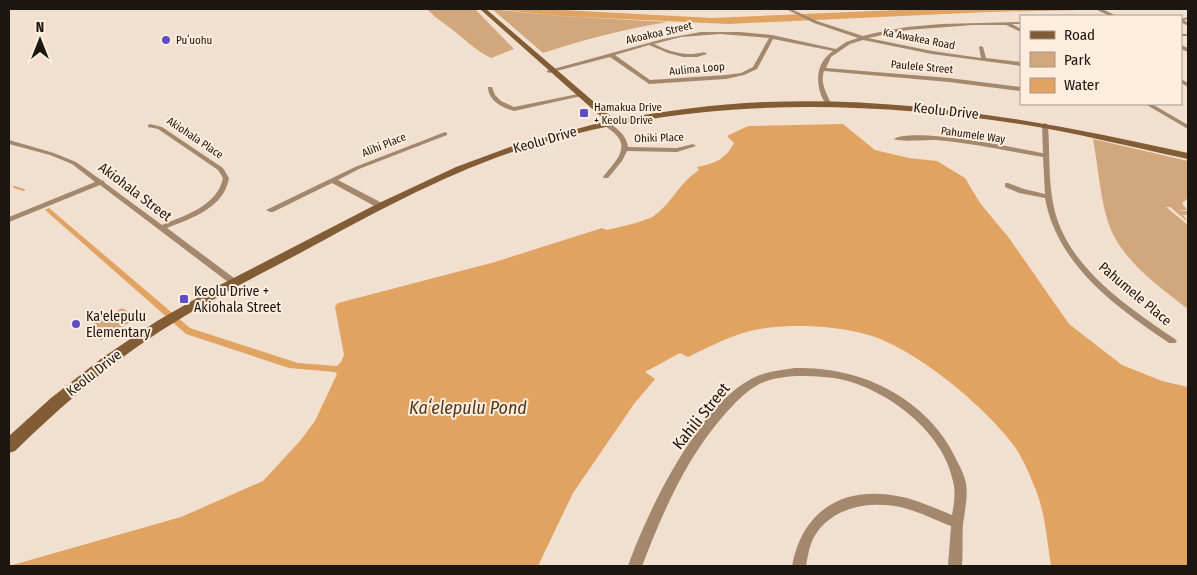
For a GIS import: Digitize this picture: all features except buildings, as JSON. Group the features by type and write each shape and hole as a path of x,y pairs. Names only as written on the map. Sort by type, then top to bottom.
{"main road":[{"path":"483,9 608,123"},
{"name":"Keolu Drive","path":"9,446 84,379 164,323 235,282 436,179 494,155 551,137 665,112 723,106 828,103 924,108 1045,125 1188,156"}],"street":[{"name":"Ka Awakea Road","path":"788,9 814,21 908,50 1020,64"},
{"path":"1100,10 1112,15"},
{"path":"828,103 820,84 821,69 824,61 835,50 862,37 919,27 1020,23"},
{"path":"1008,24 1020,30"},
{"name":"Akoakoa Street","path":"552,70 650,44 710,33 772,36 835,50"},
{"name":"Aulima Loop","path":"611,55 649,82 732,76 756,68 772,36"},
{"path":"650,44 680,55 704,54"},
{"path":"981,47 984,60"},
{"name":"Paulele Street","path":"821,69 949,80 1020,89"},
{"path":"490,88 490,92 504,106 514,109 579,96"},
{"path":"1150,105 1188,127"},
{"path":"606,177 622,158 626,149 624,139 608,123"},
{"name":"Pahumele Place","path":"1045,125 1049,197 1054,220 1060,234 1083,267 1128,309 1172,341"},
{"name":"Akiohala Place","path":"150,126 162,129 221,169 226,178 224,189 212,201 193,214 161,228"},
{"name":"Alihi Place","path":"270,210 333,180 445,134"},
{"name":"Pahumele Way","path":"897,139 910,137 952,141 1047,156"},
{"name":"Akiohala Street","path":"9,142 43,151 74,163 235,282"},
{"name":"Ohiki Place","path":"626,149 677,150 693,146"},
{"path":"333,180 381,206"},
{"path":"9,220 102,182"},
{"path":"1008,186 1049,197"},
{"name":"Kahili Street","path":"635,566 649,530 669,489 694,446 720,413 750,385 764,378 784,373 808,371 858,381 902,403 922,419 946,450 958,473 961,492 955,566"},
{"path":"799,566 805,540 812,526 823,515 839,506 859,500 897,502 957,523"}],"green space":[{"path":"427,9 475,9 514,49 491,58 474,48"},
{"path":"492,9 559,16 668,22 605,35 543,53"},
{"path":"1093,139 1188,161 1188,198 1182,203 1187,210 1177,211 1188,211 1188,215 1183,215 1188,222 1170,207 1166,207 1188,225 1188,309 1142,271 1121,248 1108,222"},
{"path":"122,308 138,317 101,340 85,329"}],"water":[{"path":"497,9 544,9 712,18 921,9 1125,9 988,12 728,24 559,16"},
{"name":"Kaʻelepulu Pond","path":"843,124 875,150 909,158 937,161 965,178 980,203 1009,238 1069,324 1122,365 1162,381 1188,387 1188,566 1051,566 1043,516 1031,478 1015,447 986,414 947,380 905,351 884,341 853,331 803,326 766,328 746,332 688,357 680,353 645,372 655,379 634,404 573,493 538,566 9,566 181,517 263,481 300,441 315,421 337,374 335,372 289,368 186,334 45,210 49,208 190,328 298,363 337,366 344,355 335,307 338,303 495,262 602,228 607,230 652,217 699,170 697,167 714,162 731,149 734,143 727,136 748,126"}],"waterway":[{"path":"14,187 24,190"}],"place":[{"name":"Puʻuohu","path":"166,40"},
{"name":"Hamakua Drive + Keolu Drive","path":"584,113"},
{"name":"Keolu Drive + Akiohala Street","path":"184,299"},
{"name":"Ka'elepulu Elementary","path":"76,324"}]}
